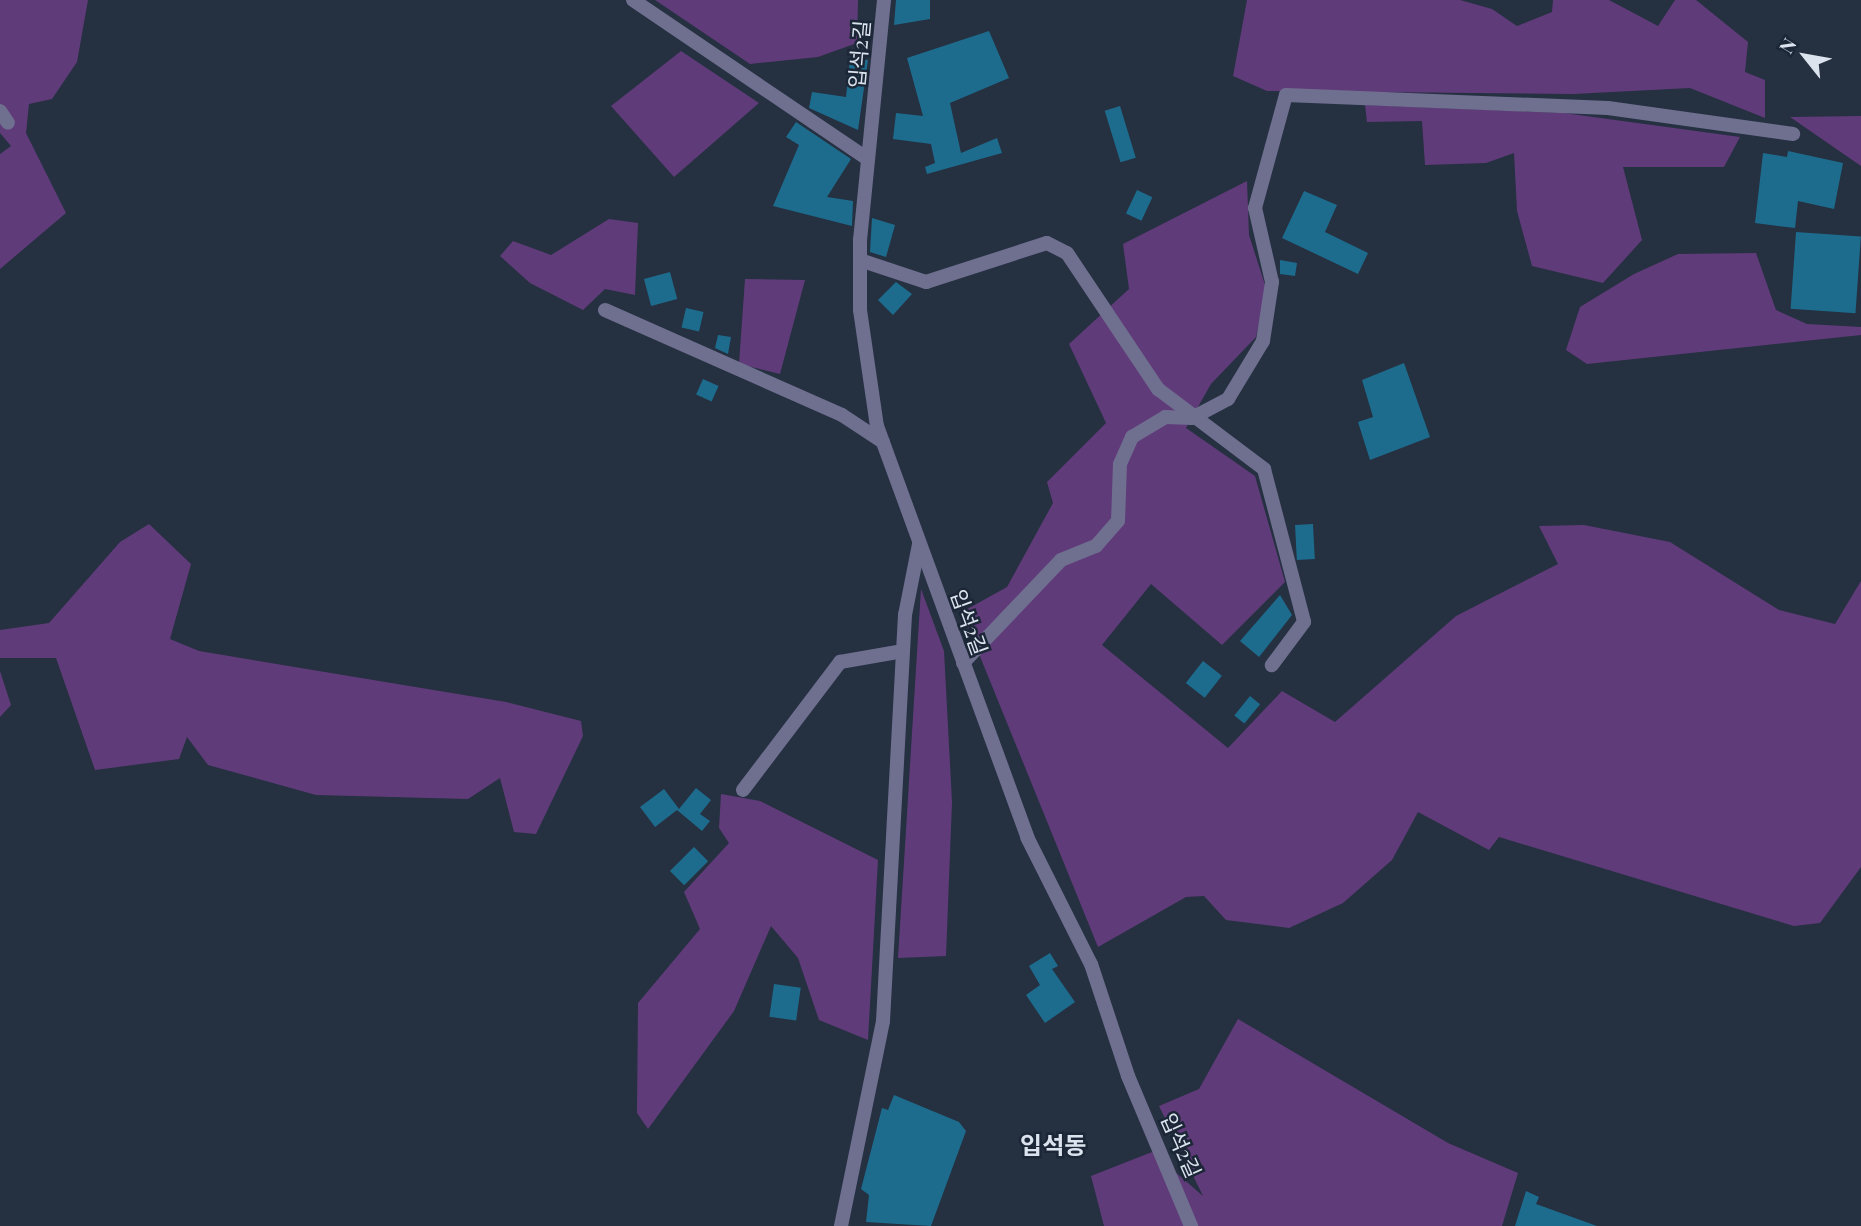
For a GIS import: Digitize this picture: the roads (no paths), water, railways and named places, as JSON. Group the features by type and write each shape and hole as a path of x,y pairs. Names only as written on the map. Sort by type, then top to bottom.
{"street":[{"path":"633,0 866,158"},
{"name":"입석2길","path":"884,0 866,158 859,310 883,442 1027,837 1091,964 1128,1076 1191,1226"},
{"path":"963,663 1061,561 1096,546 1118,521 1120,464 1132,436 1165,417 1192,418 1228,398 1263,341 1272,282 1255,208 1286,95 1608,108 1793,134"},
{"path":"860,260 926,282 1047,243 1057,248 1101,298 1158,390 1192,418 1264,469 1304,622 1272,665"},
{"path":"605,310 842,415 883,442"},
{"path":"842,1226 883,1021 903,652 919,543"},
{"path":"743,790 839,662 903,652"}],"district":[{"name":"입석동","path":"1053,1145"}]}
